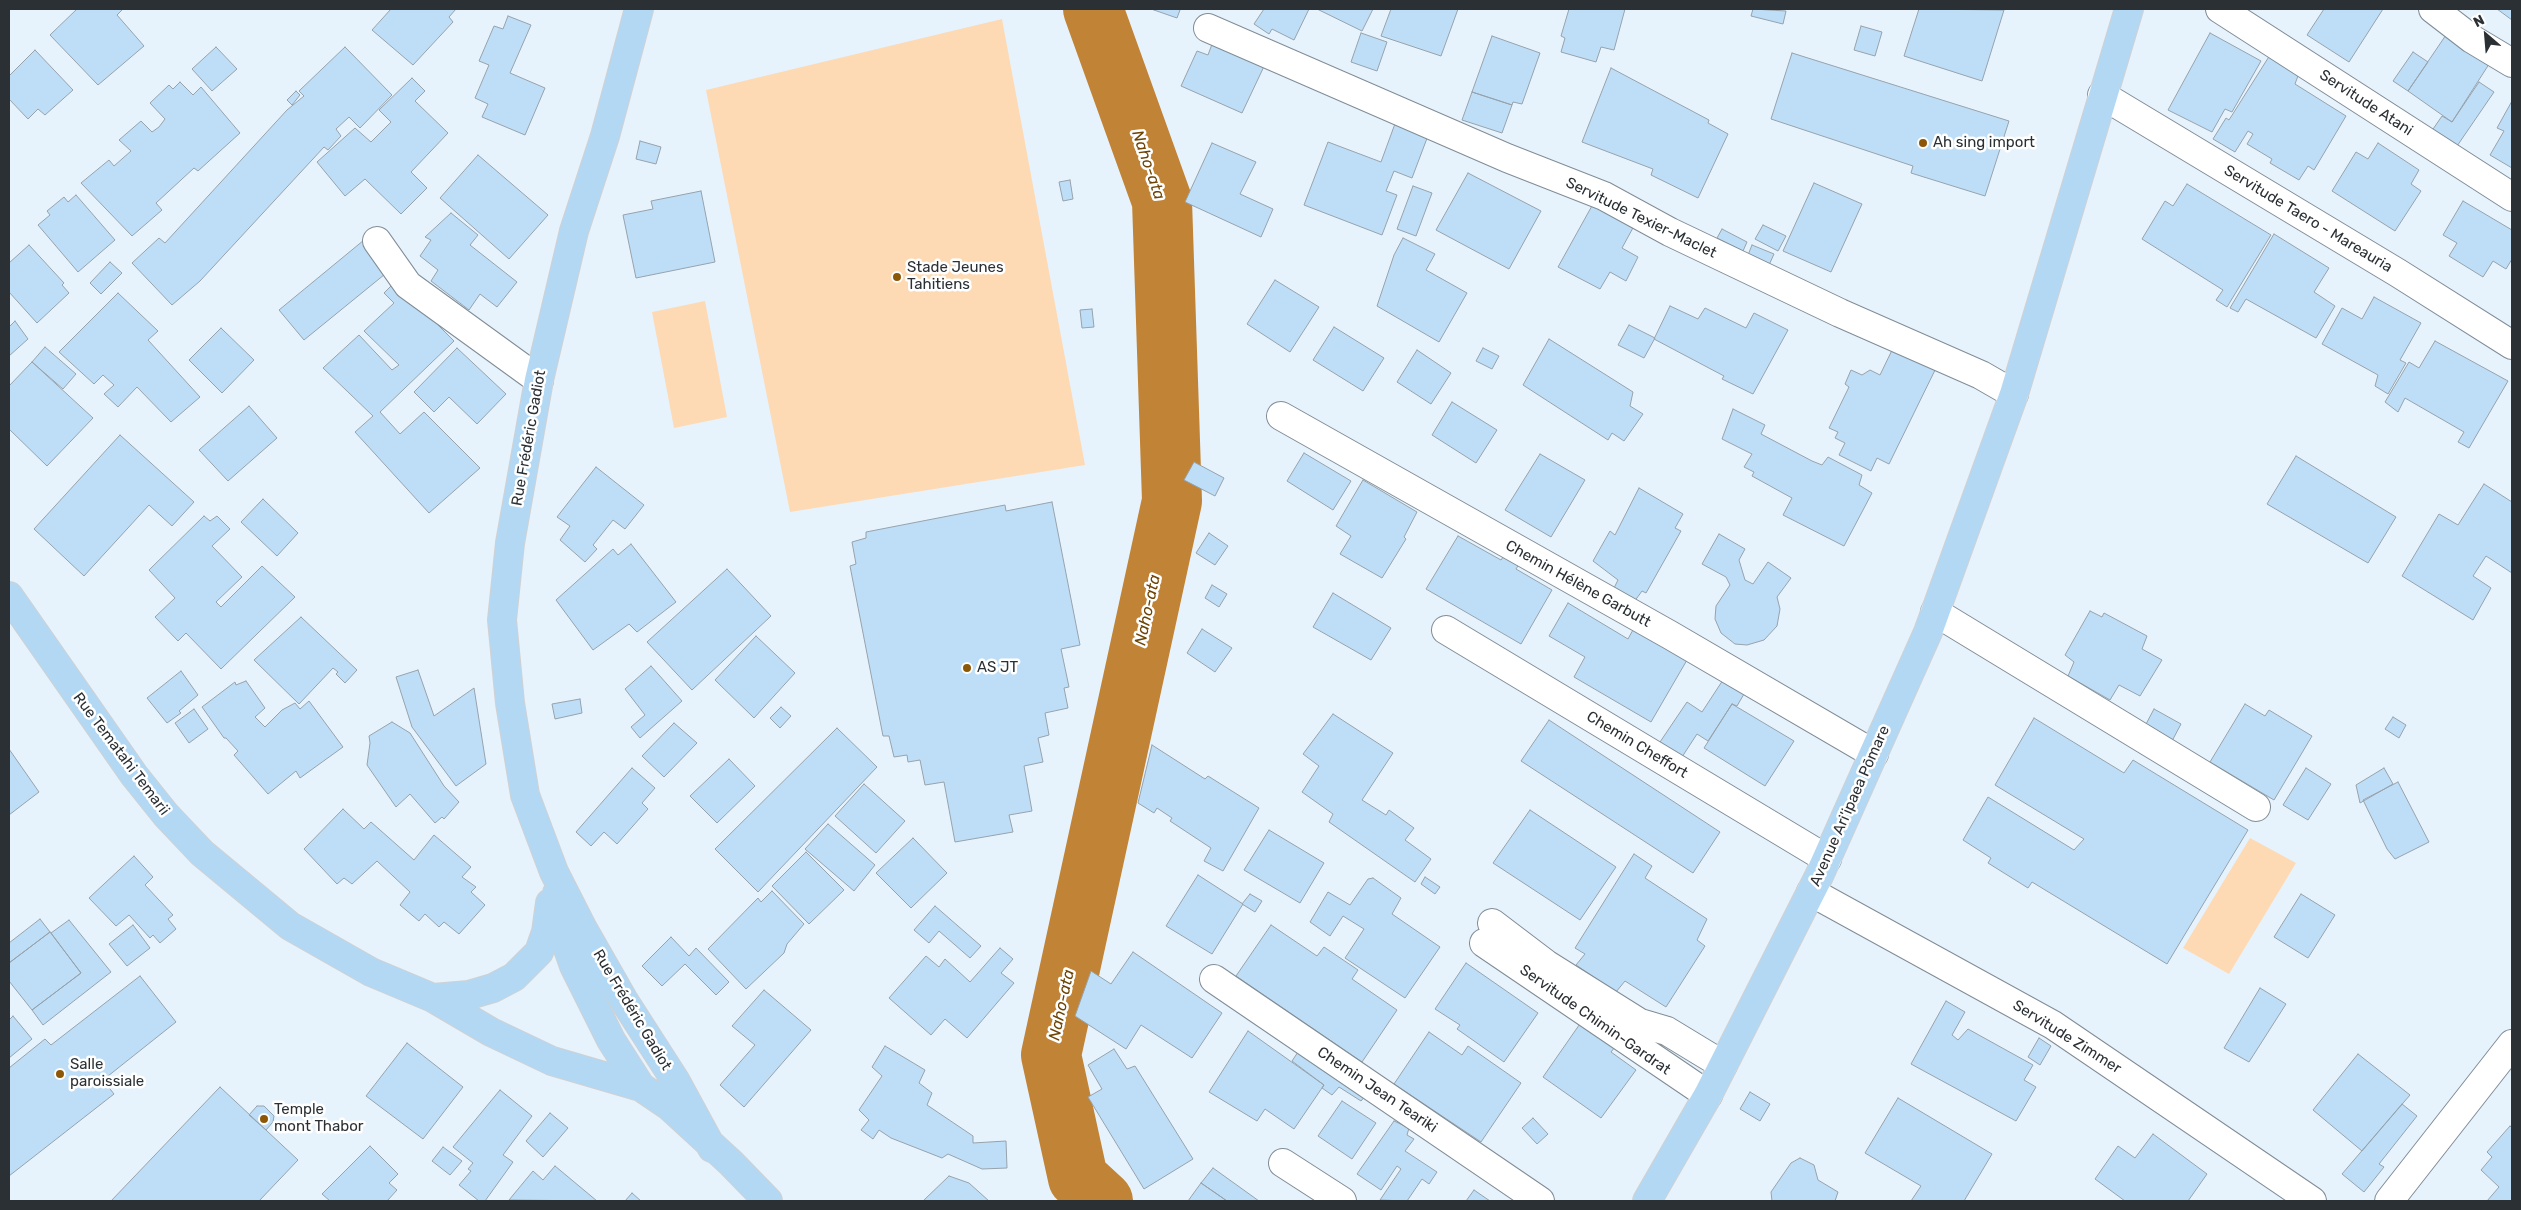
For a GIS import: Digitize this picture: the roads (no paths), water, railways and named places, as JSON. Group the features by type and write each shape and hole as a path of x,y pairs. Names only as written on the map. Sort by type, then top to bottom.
{"main road":[{"name":"Rue Frédéric Gadiot","path":"639,9 605,136 574,230 539,380 510,543 502,620 510,703 525,795 554,872 583,929 675,1080 712,1148"},
{"name":"Avenue Ari'ipaea Pōmare","path":"1647,1201 1708,1095 1828,859 1935,612 2014,394 2126,9"},
{"name":"Rue Tematahi Temarii","path":"9,596 134,776 166,815 202,853 290,926 371,972 433,998 491,1032 552,1061 641,1087 669,1106 712,1148 731,1163 758,1198"},
{"name":"Rue Frédéric Gadiot","path":"554,872 562,932 574,966 611,1040 641,1087"},
{"name":"Rue Tematahi Temarii","path":"433,998 469,995 493,988 514,977 530,963 540,952 546,932 554,872"}],"street":[{"name":"Servitude Atani","path":"2220,9 2512,197"},
{"path":"2433,9 2472,39 2512,63"},
{"name":"Servitude Texier-Maclet","path":"1208,28 1498,154 1604,196 1670,232 1840,313 1981,375 2014,394"},
{"name":"Servitude Taero - Mareauria","path":"2102,95 2398,273 2512,345"},
{"path":"377,242 408,285 539,380"},
{"name":"Chemin Hélène Garbutt","path":"1281,416 1670,635 1874,754"},
{"path":"1935,612 2256,807"},
{"name":"Chemin Cheffort","path":"1446,630 1828,859"},
{"name":"Servitude Zimmer","path":"1811,892 2053,1025 2312,1201"},
{"name":"Servitude Chimin-Gardrat","path":"1708,1095 1488,933 1546,964 1640,1023 1667,1031 1723,1065"},
{"name":"Chemin Jean Teariki","path":"1214,980 1540,1201"},
{"path":"2389,1201 2512,1044"},
{"path":"1283,1163 1342,1201"}],"waterway":[{"name":"Naho-ata","path":"1093,9 1162,201 1172,501 1051,1055 1078,1178 1103,1201"}],"place":[{"name":"Ah sing import","path":"1923,143"},
{"name":"Stade Jeunes Tahitiens","path":"897,277"},
{"name":"AS JT","path":"967,668"},
{"name":"Salle paroissiale","path":"60,1074"},
{"name":"Temple mont Thabor","path":"264,1119"}]}
